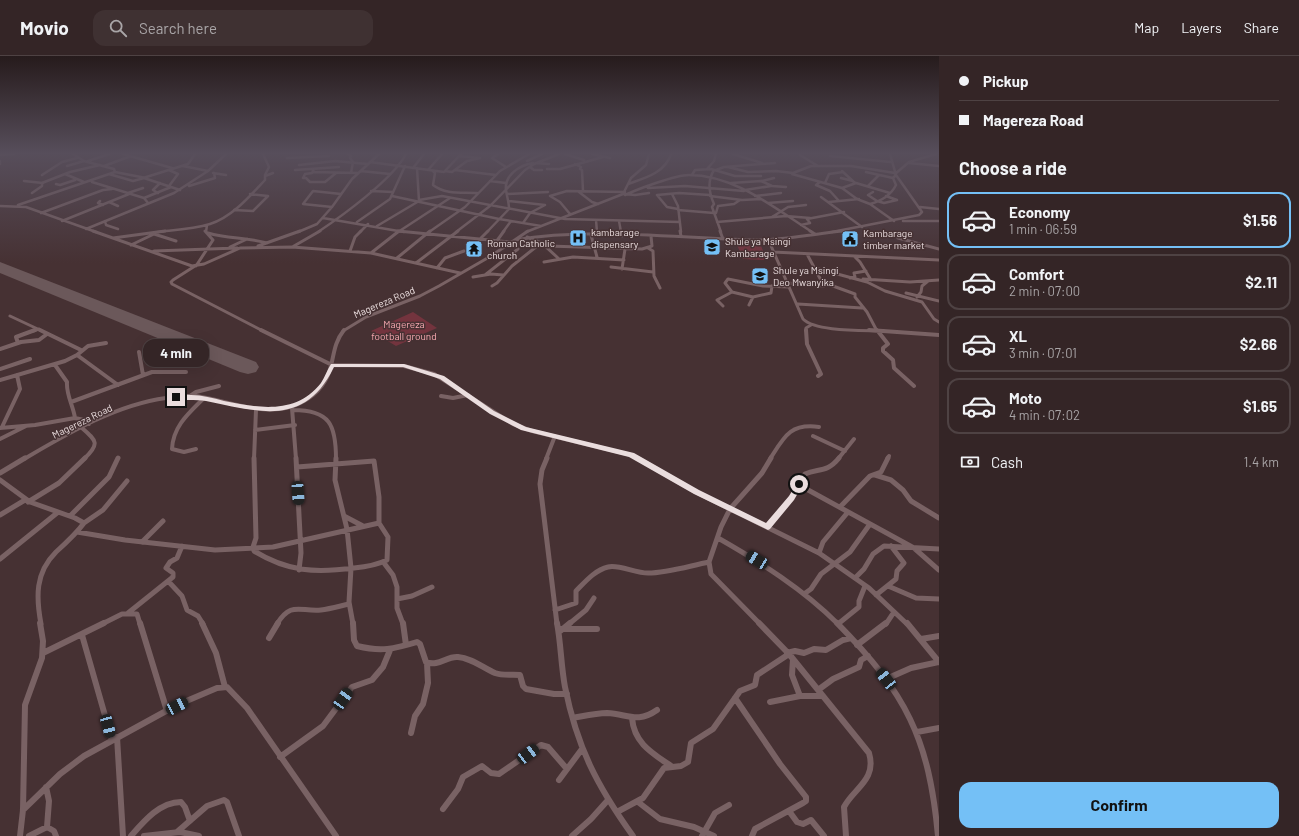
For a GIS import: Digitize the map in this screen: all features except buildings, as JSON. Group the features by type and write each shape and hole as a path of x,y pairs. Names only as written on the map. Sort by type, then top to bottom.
{"street":[{"path":"32,193 36,190"},
{"path":"0,206 15,205 59,190"},
{"path":"41,213 101,190"},
{"path":"117,190 144,198 148,203"},
{"path":"62,221 137,190"},
{"path":"154,190 158,192"},
{"path":"144,198 161,190"},
{"path":"86,229 179,190"},
{"path":"111,238 207,225 234,210 254,190"},
{"path":"253,248 312,226 323,218 344,190"},
{"path":"418,190 418,201"},
{"path":"443,190 453,193 477,194"},
{"path":"397,258 459,211 481,190"},
{"name":"Magereza Road","path":"0,473 110,414 163,399 190,396 256,410 292,408 305,401 318,390 328,376 337,342 345,329 359,321 430,291 515,240 522,234 634,190"},
{"path":"710,190 710,196 714,204 712,207 723,239"},
{"path":"739,190 749,190"},
{"path":"830,190 840,200"},
{"path":"846,190 870,204 894,221"},
{"path":"882,190 890,193"},
{"path":"870,204 886,196 892,190"},
{"path":"907,190 922,211"},
{"path":"332,207 303,204 313,191 341,194"},
{"path":"292,247 337,220 371,191 393,192 392,196 357,222"},
{"path":"572,214 570,214 560,202 550,196 565,191 624,194 649,193"},
{"path":"746,191 768,203 815,234"},
{"path":"479,240 509,209 509,201 506,192"},
{"path":"416,263 506,192 548,192"},
{"path":"579,192 595,204 598,204"},
{"path":"873,192 868,195 877,201 884,203 897,200 886,196"},
{"path":"754,196 780,193"},
{"path":"234,210 253,211 268,196 250,194"},
{"path":"672,194 678,209 681,236"},
{"path":"714,213 667,207 657,195 672,194 710,196 740,200 761,199"},
{"path":"392,196 438,207 541,226"},
{"path":"377,226 418,201 441,196 490,206 579,220 680,222"},
{"path":"821,197 844,212 862,227"},
{"path":"371,253 401,230 450,198"},
{"path":"829,202 859,199"},
{"path":"714,213 717,212 716,208 718,206 734,204 740,200"},
{"path":"100,201 98,203 103,205"},
{"path":"509,201 545,205 530,212 523,223"},
{"path":"768,203 793,201"},
{"path":"109,202 118,206"},
{"path":"772,217 790,205 806,204"},
{"path":"15,205 195,266"},
{"path":"920,207 939,209"},
{"path":"515,240 527,237 591,235 681,236 723,239 768,238 815,234 901,220 916,216 922,211 926,210 924,207"},
{"path":"801,226 810,223 806,220 844,212"},
{"path":"717,222 786,216 814,218"},
{"path":"323,218 357,222 427,235 510,242"},
{"path":"596,220 597,235"},
{"path":"901,220 939,221"},
{"path":"105,221 106,224 118,229"},
{"path":"496,242 511,221"},
{"path":"619,221 622,236"},
{"path":"350,251 355,236 368,224"},
{"path":"195,266 213,240 207,232 207,225"},
{"path":"182,229 207,232 225,238 247,238 284,246 371,253 460,274"},
{"path":"130,245 154,233 176,241"},
{"path":"136,235 145,238"},
{"path":"591,235 597,257"},
{"path":"648,248 652,246 651,236"},
{"path":"527,237 541,244 558,258"},
{"path":"229,248 247,238"},
{"path":"768,238 805,322 811,325 877,331 939,334"},
{"path":"898,238 939,249"},
{"path":"492,286 541,244 625,249 652,249 654,253 653,272 655,282 660,288"},
{"path":"150,251 284,246"},
{"path":"240,248 195,266 173,280 171,282 172,284 332,365 408,366 442,378 512,424 532,431 631,455 730,509 819,553 836,563 876,595 921,639 939,662 911,668 886,679"},
{"path":"485,275 518,249"},
{"path":"622,269 625,249"},
{"path":"437,268 445,258 464,251"},
{"path":"773,252 939,260"},
{"path":"732,292 726,284 728,279 772,286 824,286 807,254"},
{"path":"853,256 860,262 872,284"},
{"path":"544,262 558,258 597,257 624,260"},
{"path":"611,267 653,272"},
{"path":"815,268 872,284 889,292 925,304 933,317 939,322"},
{"path":"852,279 855,277 854,273 866,271"},
{"path":"473,277 503,275"},
{"path":"852,279 939,280"},
{"path":"917,297 921,293 923,284 929,281"},
{"path":"822,282 833,287 852,291 862,308 867,312 877,331 888,344 883,350 893,360 894,368 914,386"},
{"path":"723,306 718,303 717,299 732,292 753,297 771,293 772,286"},
{"path":"889,292 898,291 917,297 939,301"},
{"path":"749,305 753,297"},
{"path":"798,304 834,305 862,308"},
{"path":"10,316 81,350"},
{"path":"811,325 806,328 806,344 820,372 818,376"},
{"path":"18,343 16,337 39,329"},
{"path":"0,349 18,343 35,341 47,334"},
{"path":"76,348 106,344"},
{"path":"0,380 55,365 77,355 86,347"},
{"path":"140,352 142,375"},
{"path":"77,355 118,385"},
{"path":"0,369 30,359"},
{"path":"55,365 66,382 66,391 71,402 75,418"},
{"path":"71,402 142,375 158,371 186,372"},
{"path":"17,375 20,389 1,427 27,426 75,418 84,420 89,424"},
{"path":"190,396 196,392 219,386"},
{"path":"442,396 453,398 468,395"},
{"path":"196,449 187,452 175,451 172,449 172,438 177,428 204,398"},
{"path":"299,570 297,467 295,425 292,408 323,415 333,429 335,480 347,529 351,568 349,604 353,617 354,640 357,646 372,650 390,650 415,642 420,644 427,663 428,683 423,704 415,716 411,733"},
{"path":"253,547 256,541 254,526 256,410"},
{"path":"255,430 295,425"},
{"path":"819,427 806,425 800,426 784,437 762,472 730,509 709,562 711,574 716,580 790,655 866,747 872,759 873,765 865,779 844,807 846,836"},
{"path":"0,438 27,426"},
{"path":"0,515 59,483 93,451 96,445 96,440 82,428"},
{"path":"555,436 540,478 556,610 560,630 565,686 582,749 596,781 633,836"},
{"path":"813,436 828,441 845,451"},
{"path":"768,527 792,498 804,474 821,471 835,463 854,439"},
{"path":"840,507 848,496 868,481 869,477 881,472 888,456"},
{"path":"70,516 109,477 118,458"},
{"path":"297,467 374,461 379,497 379,523 388,540 388,556 384,563"},
{"path":"875,475 891,480 903,490 910,500 939,518"},
{"path":"0,480 26,501 57,513 78,518 84,523"},
{"path":"20,836 23,810 26,694 43,653 43,630 36,605 36,586 41,572 57,550 77,532 84,523 102,512 127,480"},
{"path":"799,484 914,548 939,570"},
{"path":"819,553 823,542 848,512"},
{"path":"0,559 57,513"},
{"path":"344,516 363,526"},
{"path":"142,542 163,521"},
{"path":"77,532 207,550 273,547 347,529 379,523"},
{"path":"804,594 811,589 820,574 850,552 870,524"},
{"path":"718,538 767,566 804,594 838,624 868,656 886,679 902,703 917,732 928,767 938,836"},
{"path":"43,653 82,635 115,617 128,613 168,581 174,574 166,569 166,566 177,558 182,546"},
{"path":"855,578 864,569 873,554 884,546 939,548"},
{"path":"876,595 896,579 897,571 904,563 891,546"},
{"path":"253,547 256,553 299,570 314,572 384,563"},
{"path":"556,610 576,602 576,591 590,578 606,567 613,566 633,572 649,573 709,562"},
{"path":"384,563 393,574 397,587 398,608 402,618 406,645"},
{"path":"168,581 182,596 188,610 198,616 204,626 216,653 225,687"},
{"path":"838,624 859,607 859,601 865,586"},
{"path":"888,586 913,598 924,600 933,596 939,598"},
{"path":"397,599 412,596 432,587"},
{"path":"560,630 586,610 594,598"},
{"path":"269,638 281,618 288,611 295,608 320,610 349,604"},
{"path":"857,645 885,625 894,612"},
{"path":"128,613 133,613 138,617 167,711"},
{"path":"560,630 597,628"},
{"path":"82,635 120,754 120,804 123,836"},
{"path":"921,639 939,636"},
{"path":"617,812 638,802 648,792 662,770 681,766 688,762 691,743 713,729 734,698 744,688 755,685 756,676 764,669 795,651 804,653 814,649 826,650 843,640 851,638"},
{"path":"280,757 323,726 352,687 372,680 383,666 390,650"},
{"path":"790,655 792,675 800,696"},
{"path":"770,702 820,693 833,679 859,667 861,660 868,656"},
{"path":"427,663 442,663 453,657 466,659 495,673 520,675 525,688 554,694 567,694"},
{"path":"23,810 72,763 167,711 208,690 221,686 235,694 246,707 280,757 293,772 336,836"},
{"path":"734,698 780,764 806,797 804,802 754,829 752,836"},
{"path":"573,718 605,713 632,718 647,718 657,710"},
{"path":"632,718 633,732 640,744 671,767"},
{"path":"917,732 939,728"},
{"path":"443,809 458,790 463,778 470,775 479,767 482,766 491,773 499,774 541,745 548,746 567,769"},
{"path":"559,780 582,749"},
{"path":"46,787 49,801 46,827"},
{"path":"176,832 207,806 224,800 228,802 239,836"},
{"path":"572,836 591,819 608,800"},
{"path":"131,836 151,816 173,802 181,802 185,807 190,821"},
{"path":"638,802 660,819 694,827 703,834 714,836"},
{"path":"703,834 711,815 718,809 729,805"},
{"path":"789,811 799,824 803,824 808,820 811,820 824,836"},
{"path":"29,836 46,827"},
{"path":"46,827 54,831 56,836"},
{"path":"144,836 188,831 199,836"}],"green space":[{"path":"737,245 761,246 767,260 743,259"},
{"name":"Magereza football ground","path":"413,312 437,328 396,346 371,331"}],"runway":[{"path":"0,267 248,367"}],"place":[{"name":"kambarage dispensary","path":"578,238"},
{"name":"Kambarage timber market","path":"850,239"},
{"name":"Shule ya Msingi Kambarage","path":"712,247"},
{"name":"Roman Catholic church","path":"474,249"},
{"name":"Shule ya Msingi Deo Mwanyika","path":"760,276"}],"route":[{"path":"176,397 197,397 256,410 281,409 291,407 312,396 324,383 332,365 378,364 404,366 434,374 450,382 492,412 512,424 532,431 631,455 696,492 768,527 796,493 799,484"}]}
